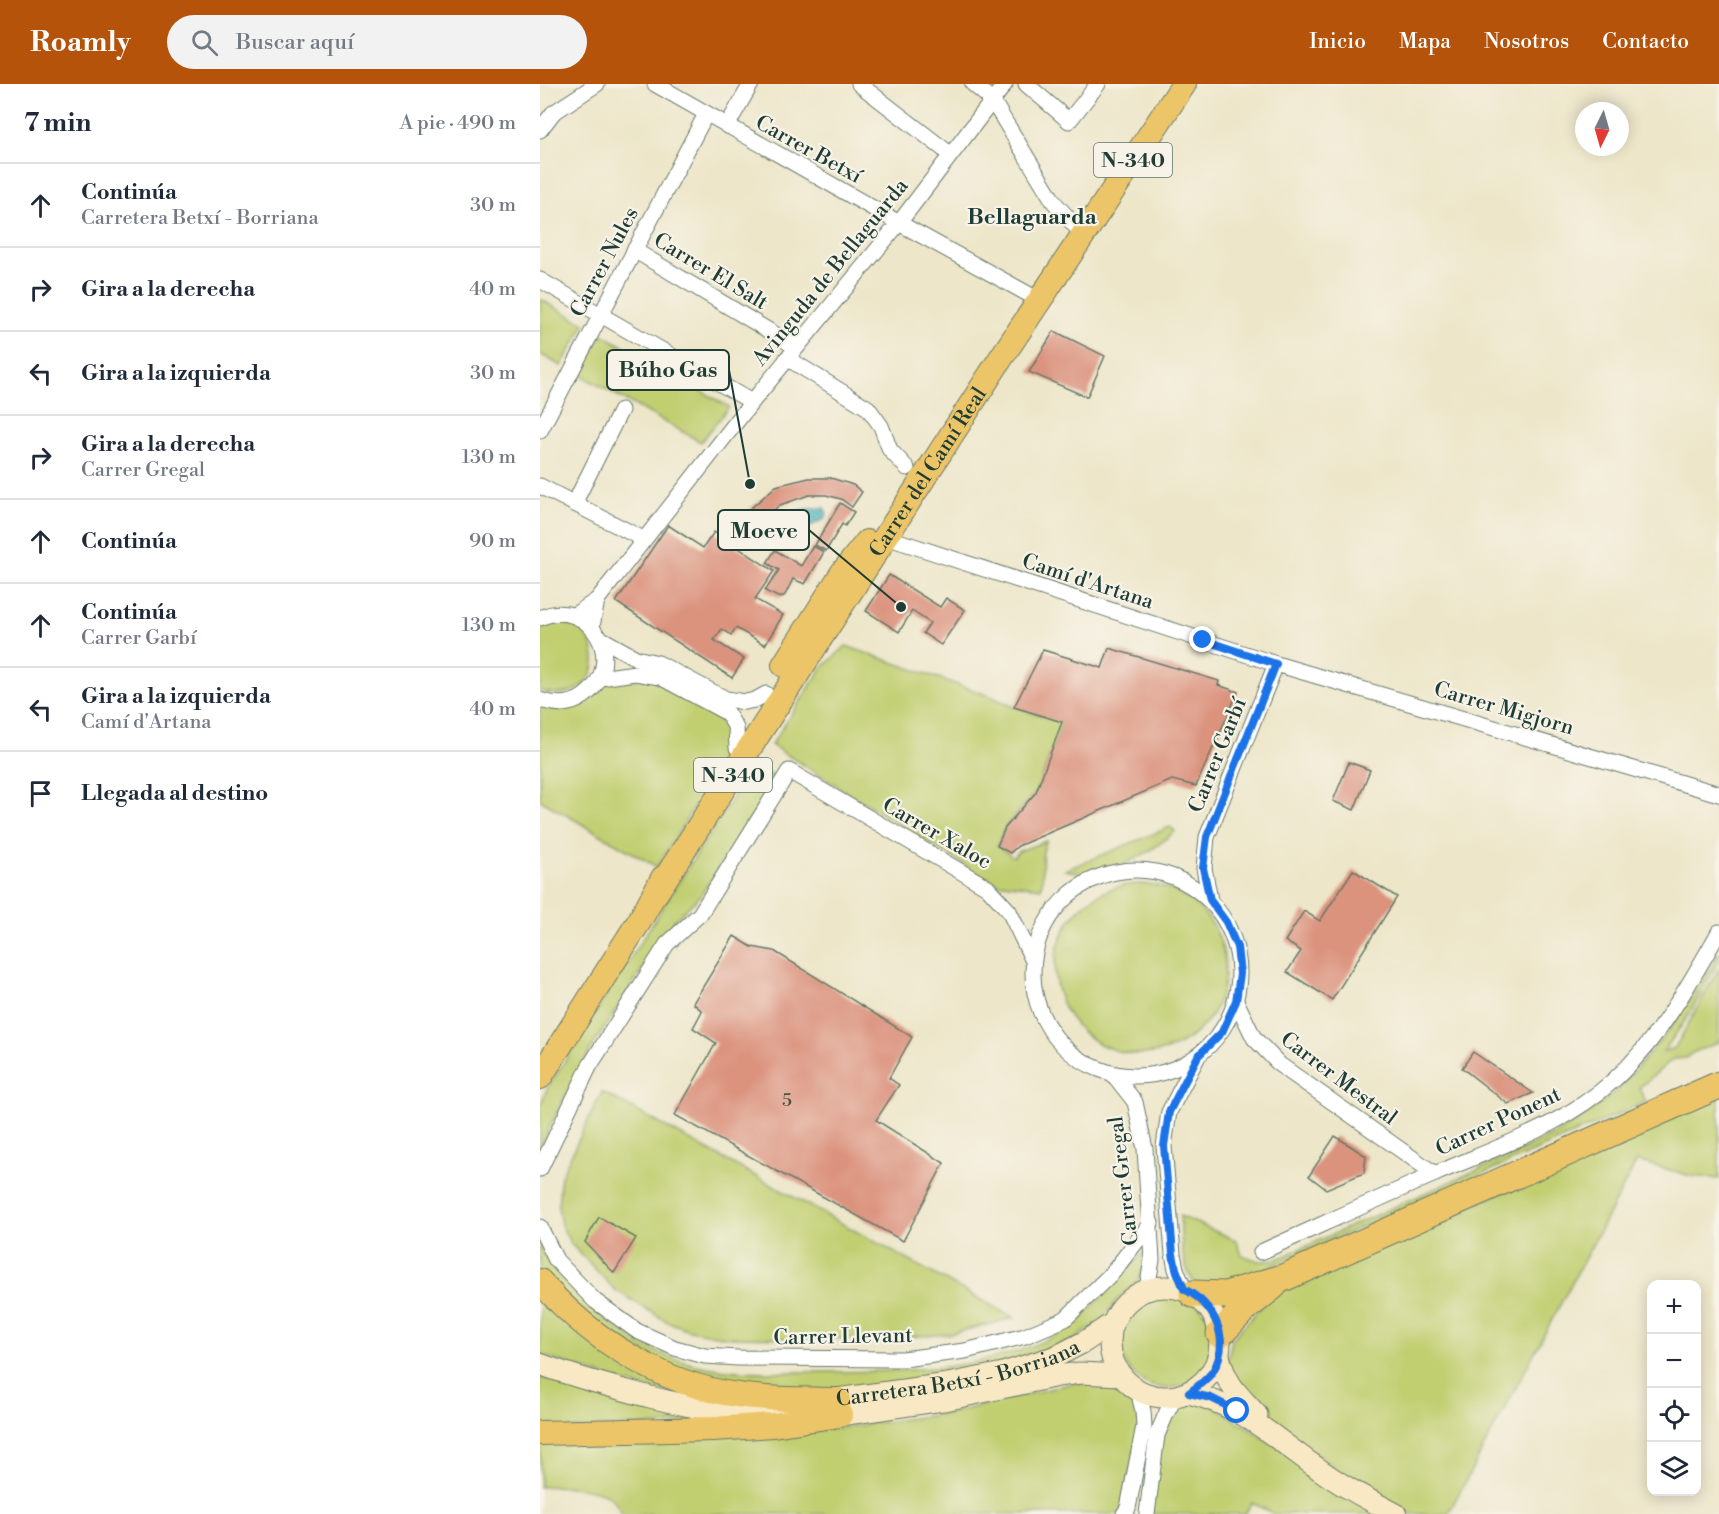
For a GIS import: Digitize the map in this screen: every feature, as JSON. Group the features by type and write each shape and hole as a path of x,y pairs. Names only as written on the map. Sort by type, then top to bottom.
{"highway":[{"name":"Carrer del Camí Real","path":"656,893 1001,358 1184,84"},
{"path":"656,893 683,833 737,748 766,694 843,572 879,527 975,382 984,371 1001,358"},
{"name":"N-340","path":"542,1075 656,893"},
{"path":"1188,1292 1226,1295 1283,1278 1719,1084"},
{"path":"1220,1345 1244,1310 1283,1278"},
{"path":"540,1281 578,1318 612,1345 660,1371 736,1395 839,1407"},
{"path":"540,1433 713,1429 773,1425 839,1407"}],"main road":[{"path":"1274,1434 1231,1386 1223,1373 1216,1318 1206,1304 1188,1292 1164,1286 1147,1289 1132,1297 1120,1309 1113,1323 1110,1341 1112,1358 1121,1376 1138,1390 1157,1396 1182,1395 1223,1404 1274,1434 1317,1468 1396,1514"},
{"name":"Carretera Betxí - Borriana","path":"839,1407 1038,1363 1084,1342 1113,1323"},
{"path":"1182,1395 1203,1382 1213,1370 1220,1345"},
{"name":"Carretera Betxí - Borriana","path":"540,1364 609,1387 694,1408 773,1415 839,1407 950,1399 1080,1373 1121,1376"}],"street":[{"path":"540,130 553,112 597,84"},
{"name":"Carrer Betxí","path":"655,84 1039,300"},
{"path":"727,126 752,84"},
{"path":"973,84 992,100 1054,202 1083,235"},
{"name":"Avinguda de Bellaguarda","path":"574,615 597,600 752,402 899,223 1005,84"},
{"path":"1026,84 1069,121 1098,84"},
{"path":"861,85 950,154"},
{"name":"Carrer Nules","path":"540,431 706,114"},
{"name":"Carrer El Salt","path":"634,250 792,353 868,408 881,426 890,450 907,468"},
{"path":"540,280 752,402"},
{"path":"573,504 621,410"},
{"path":"540,486 643,539"},
{"name":"Camí d'Artana","path":"886,537 1276,664"},
{"name":"Avinguda de Bellaguarda","path":"597,600 596,633 604,651 604,665 600,678"},
{"path":"541,616 558,613 574,615 596,633 636,658 658,663 726,699 745,702 766,694"},
{"name":"Carrer Migjorn","path":"1276,664 1719,794"},
{"name":"Carrer Garbí","path":"1210,900 1203,868 1207,837 1276,664"},
{"path":"540,700 550,704 565,704 579,700 592,691 600,678 635,673 660,677 727,713 736,728 737,748"},
{"name":"Carrer Xaloc","path":"540,1169 589,1067 667,944 700,914 789,771 987,887 1009,911 1033,961"},
{"path":"1151,870 1183,881 1210,900 1226,922 1237,947 1240,974 1236,1001 1222,1032 1198,1056 1171,1070 1142,1077 1113,1074 1092,1067 1074,1056 1049,1030 1035,997 1033,961 1042,929 1060,902 1087,882 1118,871 1151,870"},
{"name":"Carrer Ponent","path":"1261,1252 1548,1126 1593,1097 1614,1081 1645,1048 1695,974 1719,932"},
{"name":"Carrer Mestral","path":"1236,1001 1254,1038 1280,1065 1435,1174"},
{"name":"Carrer Gregal","path":"1188,1292 1176,1269 1173,1254 1164,1146 1169,1112 1198,1056"},
{"name":"Carrer Gregal","path":"1113,1074 1135,1102 1145,1149 1152,1260 1147,1289"},
{"name":"Carrer Llevant","path":"540,1227 556,1260 595,1300 637,1330 675,1347 705,1356 738,1358 903,1359 965,1351 1025,1336 1065,1319 1113,1272 1151,1222"},
{"path":"1124,1514 1128,1508 1143,1438 1143,1411 1138,1390"},
{"path":"1147,1514 1157,1435 1167,1412 1182,1395"}],"green space":[{"path":"540,299 585,324 561,366 540,354"},
{"path":"602,334 729,407 701,442 580,375"},
{"path":"562,622 580,629 587,636 594,657 593,668 583,685 564,693 552,694 540,691 540,627 549,623"},
{"path":"846,646 1062,722 1036,792 1004,828 997,846 1013,857 1019,851 1046,841 1041,888 1004,883 1001,885 984,877 771,745 822,668"},
{"path":"651,677 727,720 732,746 657,867 540,800 540,706 590,699 608,683"},
{"path":"754,764 777,779 701,895 675,920 661,940 594,1044 540,1148 540,1106 547,1089"},
{"path":"1170,827 1175,831 1152,849 1124,864 1095,872 1080,873 1065,870"},
{"path":"1140,884 1172,891 1187,898 1200,909 1211,922 1218,937 1225,969 1218,1001 1211,1016 1200,1029 1187,1040 1172,1047 1140,1054 1108,1047 1093,1040 1080,1029 1069,1016 1062,1001 1055,969 1062,937 1069,922 1080,909 1093,898 1108,891"},
{"path":"1719,952 1719,960 1688,1016 1663,1052 1675,1048 1719,968 1719,1042 1692,1053 1686,1058 1673,1059 1639,1088 1646,1102 1266,1269 1226,1284 1197,1286 1191,1279 1183,1253 1180,1216 1236,1240 1242,1255 1258,1261 1273,1261 1533,1145 1578,1121 1620,1088 1668,1031"},
{"path":"602,1092 1014,1318 950,1334 876,1339 726,1337 690,1330 668,1322 615,1290 571,1244 561,1225 558,1206 561,1176"},
{"path":"1719,1096 1719,1179 1691,1176 1637,1161 1448,1514 1410,1514 1365,1490 1265,1418 1227,1365 1232,1339 1272,1295"},
{"path":"540,1247 551,1265 582,1299 600,1315 639,1342 658,1352 695,1365 748,1372 885,1371 952,1366 986,1360 1049,1339 1078,1322 1143,1253 1144,1266 1137,1282 1119,1298 1101,1321 1072,1341 973,1372 843,1390 780,1393 683,1374 601,1328 540,1271"},
{"path":"540,1292 700,1394 659,1391 599,1375 540,1355"},
{"path":"1158,1294 1176,1294 1201,1307 1211,1323 1214,1341 1211,1359 1201,1375 1176,1388 1158,1388 1133,1375 1120,1350 1120,1332 1133,1307"},
{"path":"540,1377 657,1413 721,1422 540,1430"},
{"path":"1073,1383 1109,1383 1123,1388 1132,1398 1137,1409 1140,1425 1120,1514 622,1514 611,1498 597,1491 556,1486 540,1487 540,1439 830,1429 951,1413"},
{"path":"1186,1402 1209,1403 1382,1514 1274,1514 1252,1503 1245,1514 1151,1514 1156,1469 1163,1436 1176,1410"}],"water":[{"path":"824,508 827,513 824,520 793,537 781,528 788,517 798,511"}],"building":[{"path":"1054,331 1105,356 1087,397 1029,372"},
{"path":"809,478 831,478 853,485 862,492 852,507 841,499 826,495 809,495 780,505 764,518 751,536 738,527 751,508 776,486"},
{"path":"840,503 854,512 845,526 842,524 826,551 815,545"},
{"path":"668,525 703,548 714,532 774,571 755,599 783,615 765,645 736,628 731,635 722,629 714,640 744,659 732,678 616,602"},
{"path":"813,546 824,552 805,584 793,579 785,595 780,598 765,591 779,570 767,563 775,550 801,566"},
{"path":"889,575 940,607 946,598 965,610 941,645 923,633 930,623 912,611 899,632 866,611"},
{"path":"1109,648 1219,681 1218,685 1238,692 1196,786 1172,780 1018,846 1010,853 997,846 1005,828 1036,792 1062,722 1014,707 1043,650 1102,668"},
{"path":"1349,762 1370,770 1354,810 1333,801"},
{"path":"1353,870 1397,897 1332,1000 1287,972 1301,951 1285,941 1304,911 1320,921"},
{"path":"734,936 752,947 774,951 912,1037 889,1078 899,1085 876,1120 944,1163 903,1241 675,1115 716,1043 693,1028 702,1011 693,1003"},
{"path":"1473,1052 1533,1093 1508,1104 1462,1068"},
{"path":"1335,1136 1366,1156 1364,1173 1326,1189 1309,1176"},
{"path":"599,1217 636,1238 614,1273 585,1242"}],"place":[{"name":"Búho Gas","path":"750,484"},
{"name":"Moeve","path":"901,607"}],"district":[{"name":"Bellaguarda","path":"1032,216"}],"route":[{"path":"1203,640 1276,664 1219,803 1207,837 1203,868 1210,900 1226,922 1237,947 1240,974 1236,1001 1222,1032 1198,1056 1169,1112 1164,1146 1173,1254 1179,1280 1184,1289 1206,1304 1216,1318 1220,1334 1219,1356 1213,1370 1189,1393 1211,1398 1237,1411"}]}
